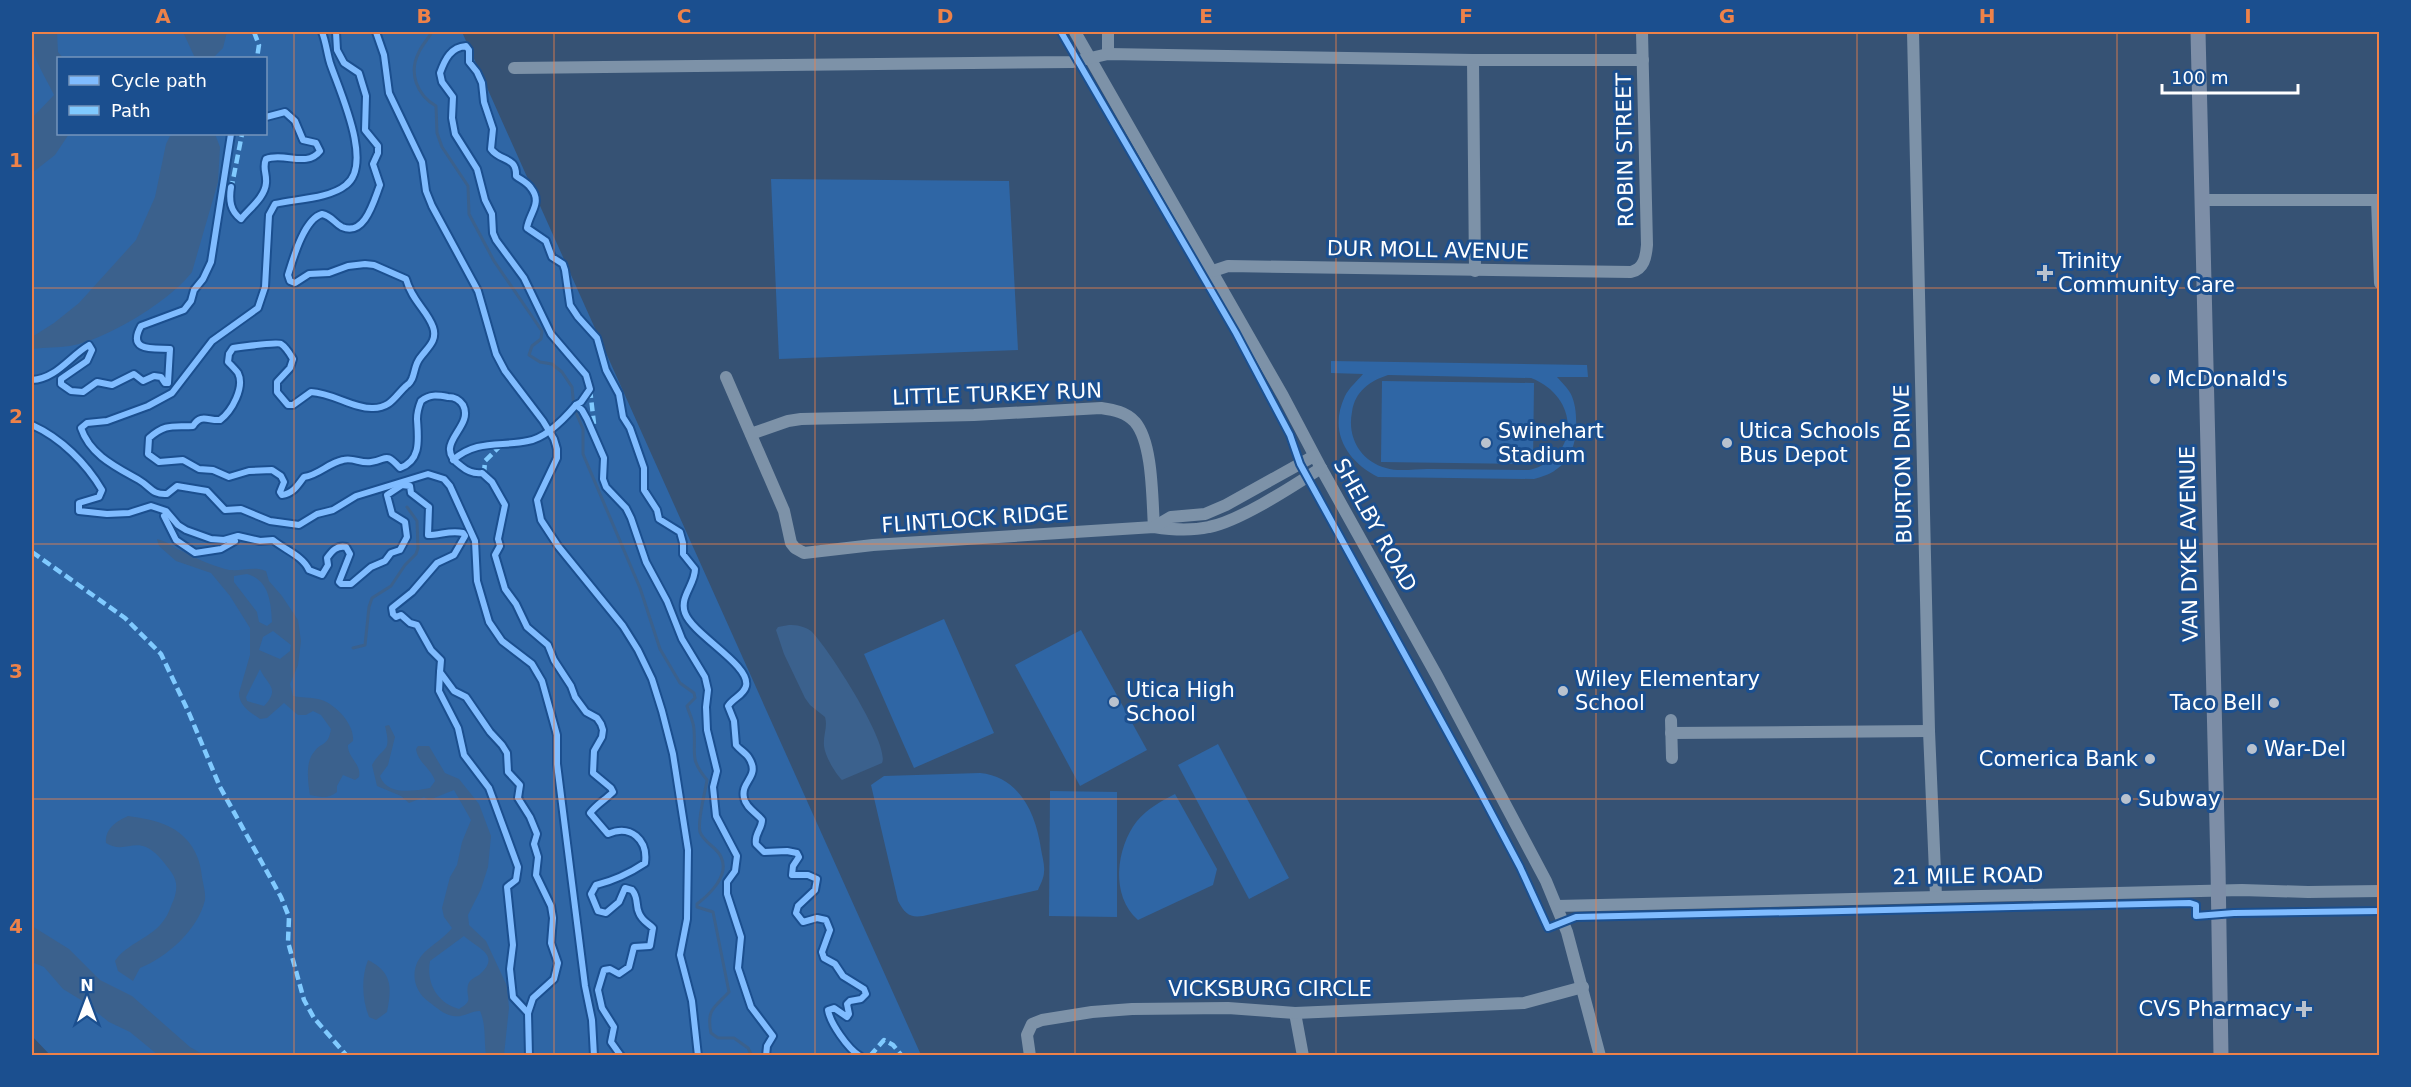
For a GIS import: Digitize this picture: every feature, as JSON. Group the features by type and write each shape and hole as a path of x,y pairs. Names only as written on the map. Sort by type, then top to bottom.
{"main road":[{"name":"VAN DYKE AVENUE","path":"2198,32 2219,890 2220,1056"}],"street":[{"name":"SHELBY ROAD","path":"1075,32 1213,271 1437,676 1557,906 1583,987 1600,1056"},
{"path":"1108,32 1108,54"},
{"name":"ROBIN STREET","path":"1641,266 1647,245 1642,32"},
{"name":"BURTON DRIVE","path":"1913,32 1935,896"},
{"path":"514,68 1073,62 1108,54 1473,60 1643,60"},
{"path":"1473,60 1475,271"},
{"path":"2202,200 2378,200 2379,283"},
{"name":"DUR MOLL AVENUE","path":"1213,271 1228,266 1631,272 1641,266"},
{"path":"726,377 752,434"},
{"name":"LITTLE TURKEY RUN","path":"752,434 788,421 801,419 974,415 1101,408 1116,410 1134,421 1142,435 1151,482 1154,527"},
{"name":"FLINTLOCK RIDGE","path":"752,434 784,511 791,543 799,551 813,553 873,545 1154,527 1175,531 1207,528 1239,515 1320,468"},
{"name":"FLINTLOCK RIDGE","path":"1154,527 1171,517 1205,514 1233,502 1314,456"},
{"path":"1233,502 1239,515"},
{"path":"1671,720 1672,758"},
{"path":"1671,734 1929,731"},
{"name":"21 MILE ROAD","path":"1557,906 2219,890 2379,891"},
{"name":"VICKSBURG CIRCLE","path":"1030,1056 1027,1044 1029,1027 1036,1022 1052,1018 1122,1010 1228,1008 1295,1013 1524,1003 1583,987"},
{"path":"1295,1013 1303,1056"}],"shaded area":[{"path":"32,32 462,32 921,1055 51,1056 32,1036"},
{"path":"32,32 57,32 58,52 62,57 57,57 57,135 68,135 55,155 32,173 33,117 54,95 38,65"},
{"path":"183,32 227,32 223,48 214,57 195,57"},
{"path":"215,135 220,147 218,182 192,272 169,295 119,328 70,346 32,349 32,337 79,303 136,240 155,197 166,144 170,136"},
{"path":"771,179 1009,181 1018,350 779,359"},
{"path":"1331,361 1587,365 1588,377 1557,377 1568,389 1576,411 1575,440 1568,458 1562,465 1545,476 1534,479 1378,477 1357,463 1349,454 1340,433 1340,409 1345,396 1363,374 1331,373","holes":["1388,375 1531,378 1547,387 1558,398 1565,412 1568,426 1566,440 1558,453 1546,463 1529,470 1391,469 1369,460 1362,454 1354,439 1351,421 1356,398 1369,384"]},
{"path":"1382,381 1534,383 1533,464 1381,462"},
{"path":"157,539 225,569 266,571 269,581 298,620 301,641 298,665 290,684 293,696 324,701 337,709 347,721 353,734 353,741 348,745 348,749 358,768 359,777 355,780 343,775 337,786 337,792 331,796 310,795 309,761 314,752 328,739 331,729 321,715 313,711 306,715 298,715 284,703 267,718 260,719 246,708 239,698 239,693 250,655 250,628 230,596 211,573 176,561 159,546","holes":["247,574 260,581 267,593 272,622 267,626 259,622 257,612 234,582 234,576","273,631 291,645 290,651 280,659 259,650 263,637","260,669 271,687 272,695 264,706 247,701 246,697"]},
{"path":"944,619 994,733 914,768 864,654"},
{"path":"800,626 811,631 830,655 868,717 882,753 882,763 842,780 836,773 825,750 825,717 805,698 784,654 776,630 778,627"},
{"path":"1081,630 1147,750 1080,786 1015,665"},
{"path":"389,725 395,737 388,765 380,776 383,782 388,787 401,791 430,788 435,781 431,772 419,758 416,749 418,746 429,746 445,773 459,779 479,804 491,836 488,867 481,889 468,915 469,925 486,941 507,986 509,1008 504,1055 486,1055 484,1027 480,1011 460,1016 446,1014 423,997 416,984 415,970 421,956 452,928 444,917 442,908 450,877 457,865 462,842 471,820 454,790 429,800 424,797 409,803 401,796 377,786 372,765 387,745 385,726","holes":["464,936 485,953 488,962 486,968 470,981 467,989 468,1001 459,1009 439,997 432,984 429,969 430,961"]},
{"path":"1218,744 1289,878 1249,899 1178,765"},
{"path":"980,773 1006,782 1024,799 1030,811 1039,836 1044,866 1038,890 923,916 908,914 898,901 871,785 884,776"},
{"path":"1050,791 1117,792 1117,917 1049,916"},
{"path":"1175,794 1217,869 1213,885 1138,920 1129,910 1120,885 1119,872 1124,844 1141,817 1154,806"},
{"path":"128,816 163,824 187,840 199,861 205,897 196,922 188,932 171,950 140,968 133,981 118,971 115,961 166,918 176,887 172,873 159,856 149,849 136,845 117,847 106,843 107,834 112,826"},
{"path":"32,926 69,949 100,980 132,996 190,1047 204,1055 158,1055 130,1032 109,1022 63,989 44,967 32,962"},
{"path":"368,960 386,975 390,988 387,1012 376,1020 369,1017 364,996 363,981"}],"waterway":[{"path":"432,32 420,49 416,60 414,68 416,83 424,96 436,106 437,133 442,147 468,186 469,214 494,261 542,331 541,339 532,346 529,355 540,362 552,364 562,372 572,387 574,408 583,429 583,454 640,588 660,649 680,683 694,693 695,698 687,706 694,727 696,761 707,780 699,827 704,839 719,854 723,864 723,871 717,884 697,904 697,907 713,912 729,992 711,1013 711,1033 718,1038 734,1038 748,1048 752,1056"},
{"path":"353,648 365,645 372,598 391,586 405,565 416,554 418,548 417,521 407,507"}],"marked path":[{"path":"254,32 259,45 257,57"},
{"path":"231,190 242,135"},
{"path":"590,389 594,424"},
{"path":"484,474 485,461 501,445"},
{"path":"32,552 125,618 161,654 220,787 281,897 289,917 288,942 304,1000 314,1018 347,1056"},
{"path":"870,1056 884,1040 893,1045 902,1056"}],"cycle path":[{"path":"322,32 330,63 352,126 357,161 354,175 346,185 331,193 275,204 269,215 265,287 258,308 212,341 172,393 148,406 107,421 87,423 81,428 97,453 155,492 167,494 177,486 207,491 225,510 241,509 270,521 299,525 317,514 333,510 356,496 428,474 444,479 450,486 475,541 477,581 489,622 502,641 532,664 542,681 557,735 557,764 585,986 592,1020 594,1056"},
{"path":"336,32 337,50 344,63 359,73 366,96 365,130 378,146 378,153 373,164 380,185 371,208 363,222 357,227 350,229 342,227 322,214 316,217 300,240 288,275 290,281 295,283 309,274 329,273 348,266 365,264 374,265 406,279 433,327 433,340 418,360 410,383 388,404 373,408 358,406 311,392 293,405 288,405 277,392 277,382 290,368 293,359 285,347 281,344 273,344 233,348 228,362 238,373 240,385 239,392 229,411 220,420 202,419 193,426 160,430 149,438 148,454 159,462 183,460 199,469 213,470 229,477 249,471 272,470 281,476 284,482 280,492 282,495 292,491 304,477 343,460 367,462 388,458 400,468 412,460 417,448 417,417 421,401 427,397 437,396 455,398 463,405 465,413 463,421 451,443 450,450 453,458 464,468 471,472 482,473 492,482 505,505 498,539 500,546 495,555 505,589 516,604 527,627 548,645 575,697 586,712 597,718 603,730 602,737 594,751 593,773 613,792 590,813 608,834 616,831 631,833 641,841 644,847 645,863 621,876 596,885 591,894 598,911 606,913 619,902 625,888 632,890 640,916 653,928 650,946 634,947 629,967 619,974 610,969 604,970 598,990 602,1008 614,1027 611,1042 621,1056"},
{"path":"376,32 384,55 389,93 422,162 426,191 432,206 478,291 496,354 505,371 554,439 557,458 537,500 541,520 558,546 623,626 652,679 673,754 688,850 687,919 680,955 692,1001 698,1056"},
{"path":"1061,32 1236,333 1290,435 1300,464 1477,786 1520,867 1548,928 1576,917 2190,903 2196,905 2196,916 2234,913 2380,911"},
{"path":"766,1056 767,1046 773,1036 751,1007 738,968 741,937 727,894 727,882 735,871 737,856 716,816 713,787 717,771 707,730 708,690 705,677 682,639 667,601 646,562 626,508 606,487 603,479 604,458 587,419 576,405 590,389 586,375 551,334 524,278 493,233 492,214 485,200 477,169 455,134 452,118 453,97 442,82 440,73 452,51 461,47 466,46 469,50 469,62 482,83 484,102 493,129 491,149 514,165 516,176 528,184 534,193 536,203 527,228 546,241 552,257 563,264 570,305 597,338 606,370 619,394 623,417 630,428 644,468 644,490 657,510 659,519 680,532 683,554 695,569 684,602 685,613 690,622 731,659 745,678 745,689 728,706 734,721 736,745 748,756 752,764 752,775 745,787 744,798 747,805 762,820 756,844 764,852 797,853 799,857 793,866 792,875 808,875 817,879 815,890 798,906 796,913 803,922 817,918 826,920 830,930 822,952 824,958 835,964 843,976 864,989 866,994 861,999 850,1001 847,1004 849,1014 847,1017 834,1008 828,1010 840,1035 860,1056"},
{"path":"231,187 231,205 241,219 260,198 265,188 266,159 273,157 309,158 320,151 316,143 303,140 295,121 285,112 267,117"},
{"path":"32,380 48,376 89,345 92,350 87,361 61,379 61,384 71,391 83,392 97,382 112,385 134,374 143,381 154,376 161,377 165,383 168,383 170,349 140,345 137,335 141,326 184,310 211,262 231,135"},
{"path":"453,460 462,453 480,446 518,443 542,436 555,427 576,405"},
{"path":"32,425 43,430 72,452 102,490 99,497 79,503 79,511 107,514 129,513 151,506 166,511 178,525 186,530 211,539 224,540 238,536 260,541 273,540 298,557 309,570 322,575 328,565 327,558 331,553 337,548 346,547 350,554 339,582 341,584 351,584 371,567 385,561 391,553 400,550 407,537 405,522 392,514 387,495 402,485 410,486 411,493 429,507 428,535 463,533 465,536 454,555 437,563 412,592 392,608 396,617 401,615 410,623 417,625 431,650 441,660 440,672 454,691 466,697 502,745 507,753 508,772 520,785 518,798 537,834 534,844 538,857 536,875 551,906 553,918 551,943 558,963 554,979 533,998 528,1013 529,1056"},
{"path":"164,516 176,540 195,553 221,549 235,541"},
{"path":"440,672 439,691 458,728 464,755 489,788 518,867 516,880 507,887 513,945 510,969 513,997 528,1013"}],"place":[{"name":"Trinity Community Care","path":"2045,273"},
{"name":"McDonald's","path":"2155,379"},
{"name":"Swinehart Stadium","path":"1486,443"},
{"name":"Utica Schools Bus Depot","path":"1727,443"},
{"name":"Wiley Elementary School","path":"1563,691"},
{"name":"Utica High School","path":"1114,702"},
{"name":"Taco Bell","path":"2274,703"},
{"name":"War-Del","path":"2252,749"},
{"name":"Comerica Bank","path":"2150,759"},
{"name":"Subway","path":"2126,799"},
{"name":"CVS Pharmacy","path":"2304,1009"}]}
